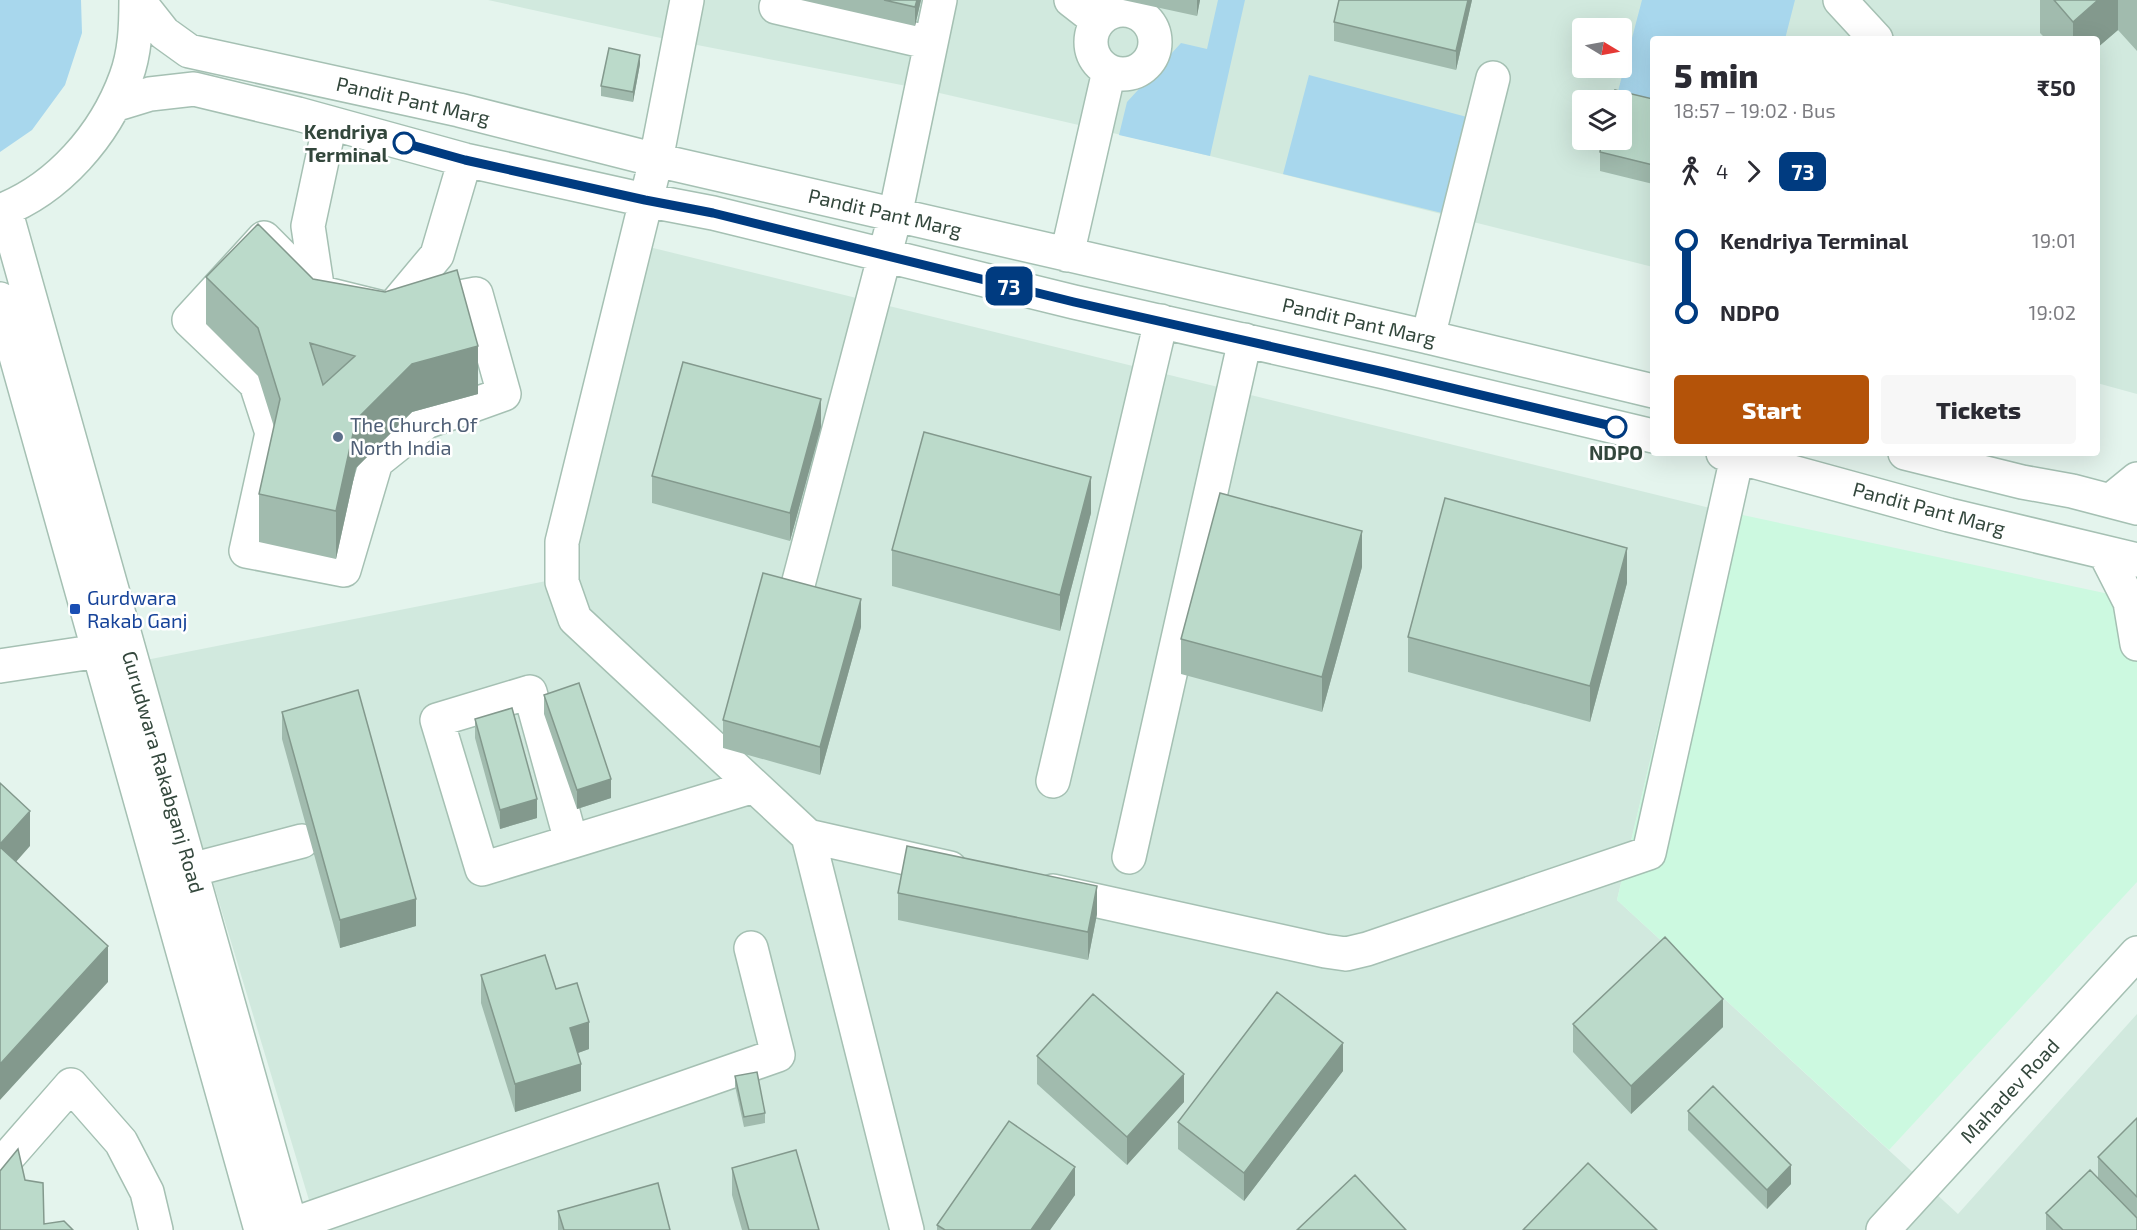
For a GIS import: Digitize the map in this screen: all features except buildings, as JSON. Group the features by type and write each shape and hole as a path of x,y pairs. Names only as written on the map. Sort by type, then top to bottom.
{"street":[{"path":"2,210 44,188 71,165 95,136 114,105 126,77 136,31 137,0"},
{"name":"Pandit Pant Marg","path":"137,0 164,33 189,51 459,110 656,160 1428,337 1650,390"},
{"path":"687,0 656,160 562,542 562,582 575,619 808,836 981,875"},
{"path":"794,600 895,216 940,0"},
{"path":"1071,0 1098,21"},
{"path":"1840,0 1873,36"},
{"path":"776,7 931,42"},
{"path":"1126,10 1137,13 1150,25 1155,40 1149,60 1140,69 1126,74 1109,71 1099,64 1091,44 1092,33 1098,21 1113,11 1126,10"},
{"path":"1067,255 1109,71"},
{"path":"1428,337 1493,78"},
{"name":"Pandit Pant Marg","path":"114,105 150,94 194,89 465,160 713,213 1650,435"},
{"path":"318,292 308,226 330,123"},
{"path":"391,310 437,255 465,160"},
{"name":"Gurudwara Rakabganj Road","path":"2,210 191,870 281,1228"},
{"path":"264,238 318,292 391,310 476,294 504,394 426,422 376,462 344,570 246,551 272,433 256,384 189,320 264,238"},
{"name":"Gurudwara Rakabganj Road","path":"0,299 99,651 281,1228"},
{"path":"1053,780 1161,321"},
{"path":"1129,857 1245,340"},
{"path":"1027,885 1346,954 1367,949 1649,853 1730,456"},
{"name":"Pandit Pant Marg","path":"1734,456 1949,515 2137,560"},
{"path":"1917,456 2123,504 2137,479"},
{"path":"2105,553 2130,602 2137,644"},
{"path":"0,666 99,651"},
{"path":"571,841 530,692 437,720 482,869 754,786"},
{"path":"808,836 907,1230"},
{"path":"191,870 302,841"},
{"path":"281,1228 778,1055 752,948"},
{"name":"Mahadev Road","path":"1882,1230 2137,953"},
{"path":"0,1166 71,1085 121,1143 147,1192 156,1230"}],"shaded area":[{"path":"0,0 81,0 82,33 65,85 32,130 0,152"},
{"path":"488,0 2137,0 2137,394 2100,384 2100,36 1650,36 1650,266 1096,129 922,89 651,36"},
{"path":"1218,0 1245,0 1210,156 1119,135 1127,102 1181,43 1207,49"},
{"path":"1642,0 1795,0 1786,36 1650,36 1650,103 1632,99 1632,90 1618,90 1621,78 1632,78 1632,38"},
{"path":"1309,75 1467,117 1442,213 1283,174"},
{"path":"641,245 1710,508 1617,900 1958,1214 2137,1014 2137,1230 318,1230 146,660 572,576"},
{"path":"1710,508 2137,600 2137,882 1889,1150 1617,900"}],"bus line":[{"name":"73","path":"404,143 465,160 713,213 1074,302 1616,427"}],"place":[{"name":"Kendriya Terminal","path":"404,143"},
{"name":"NDPO","path":"1616,427"},
{"name":"The Church Of North India","path":"338,437"},
{"name":"Gurdwara Rakab Ganj","path":"75,609"}]}
